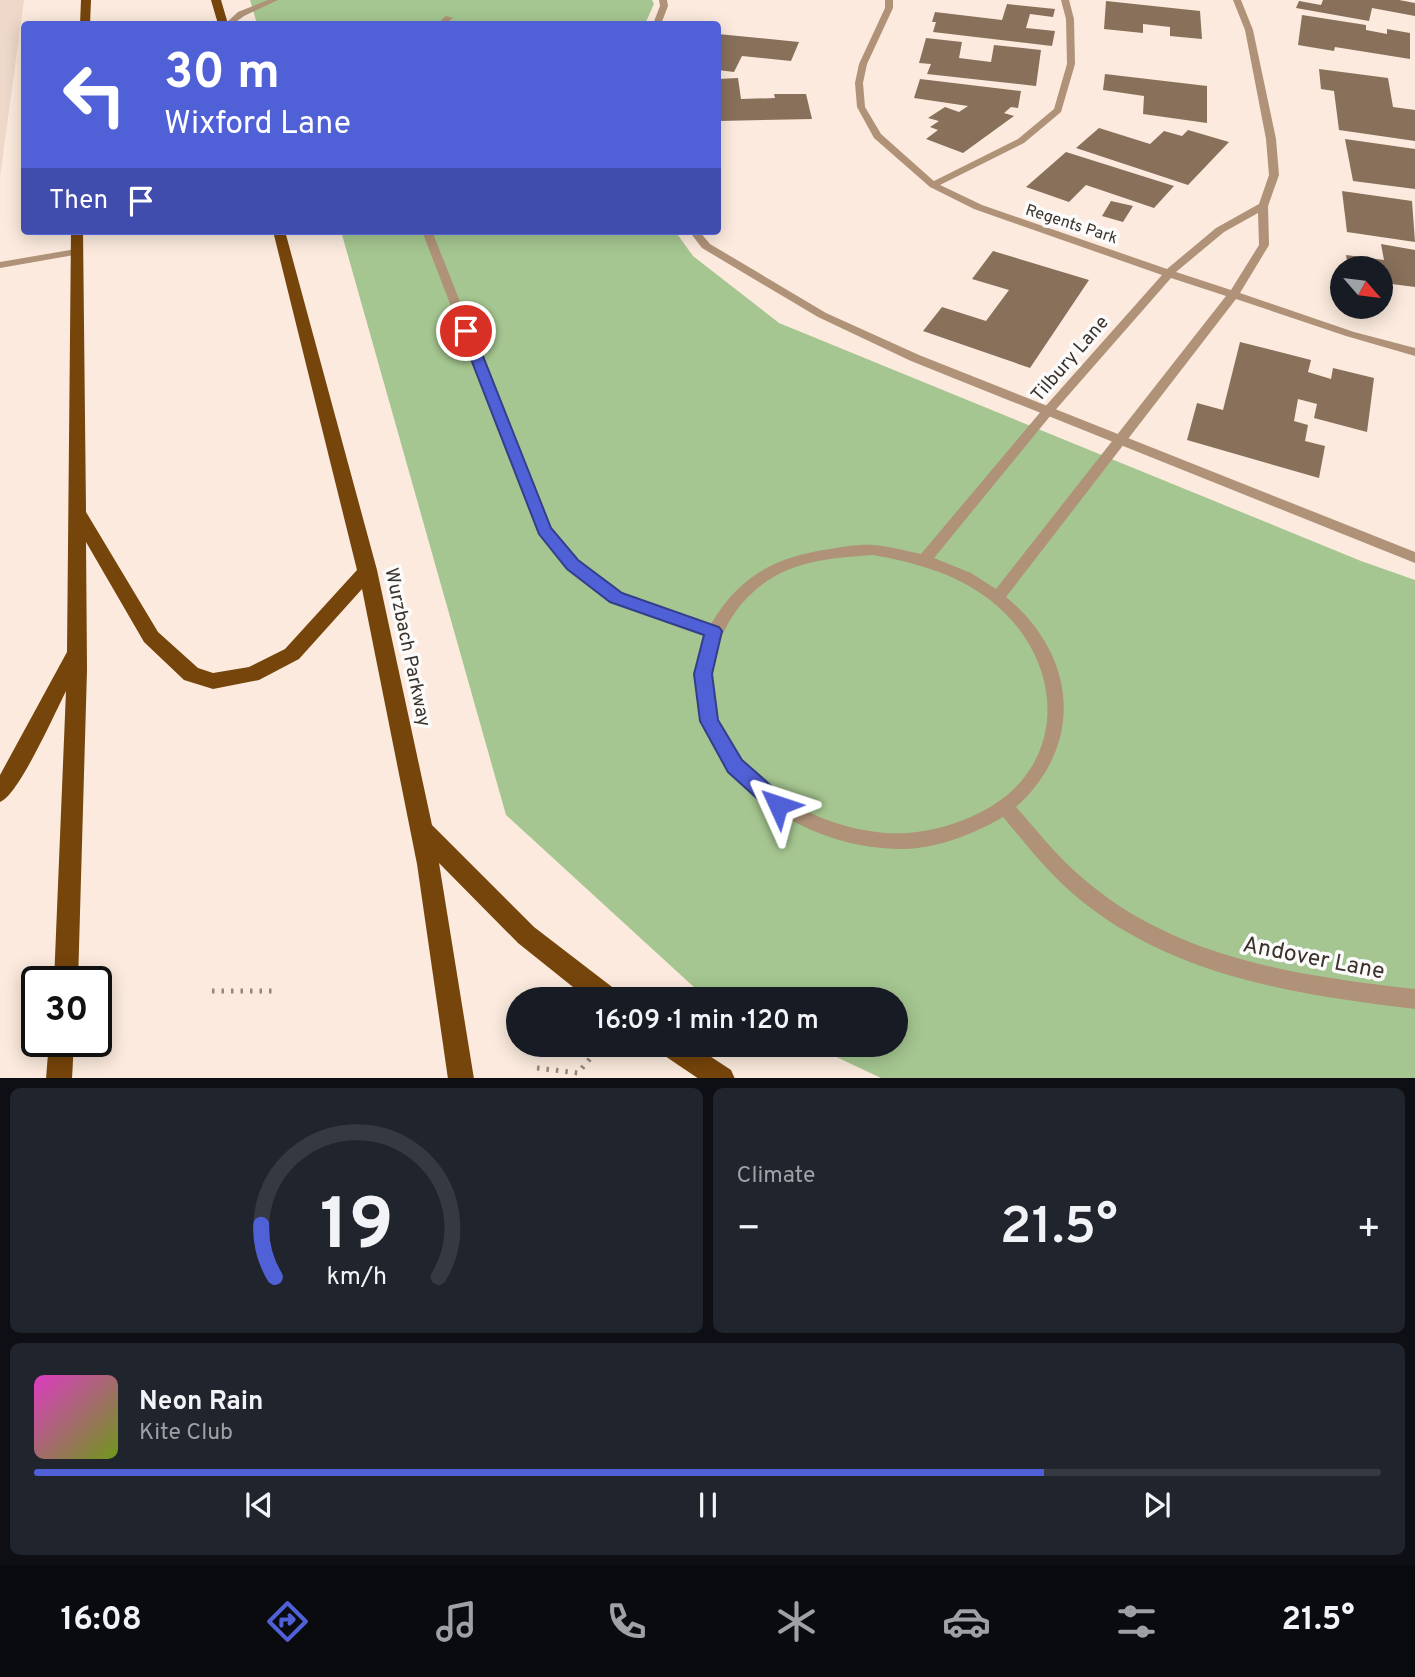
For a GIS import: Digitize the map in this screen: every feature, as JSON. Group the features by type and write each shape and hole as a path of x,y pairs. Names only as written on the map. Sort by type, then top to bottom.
{"main road":[{"path":"85,21 86,0"},
{"path":"216,0 222,21"},
{"path":"66,966 76,653 77,235"},
{"name":"Wurzbach Parkway","path":"280,235 368,570 422,830 461,1078"},
{"path":"76,510 151,638 191,674 213,681 252,674 292,654 368,570"},
{"path":"0,793 76,653"},
{"path":"422,830 526,935 592,987"},
{"path":"59,1078 61,1057"},
{"path":"689,1057 720,1078"}],"street":[{"path":"233,21 274,0"},
{"path":"658,21 664,6 663,0"},
{"name":"Regents Park","path":"889,0 889,8 863,64 859,83 861,107 877,136 933,185 1011,220 1350,334 1415,352"},
{"path":"933,185 1021,141 1058,110 1071,64 1070,19 1065,0"},
{"path":"998,597 1234,295 1264,245 1263,206 1274,175 1271,139 1249,30 1237,0"},
{"path":"445,21 449,18"},
{"name":"Tilbury Lane","path":"925,559 1047,412 1170,272 1220,230 1263,206"},
{"path":"429,235 544,530 573,564 616,598 713,631"},
{"path":"697,235 706,246 822,314 915,358 1415,558"},
{"path":"0,265 76,252"},
{"path":"873,550 925,559 964,575 998,597 1032,634 1053,677 1056,724 1041,770 1006,808 956,833 895,841 833,831 778,805 735,766 709,721 703,674 713,631 739,595 777,568 823,553 873,550"},
{"name":"Andover Lane","path":"1006,808 1056,864 1090,896 1146,932 1205,958 1268,978 1332,990 1415,999"}],"path":[{"path":"212,991 272,991"},
{"path":"537,1068 579,1076 592,1057"}],"shaded area":[{"path":"0,0 24,0 21,21 0,177"}],"green space":[{"path":"250,0 652,0 654,4 646,21 256,21"},
{"path":"342,235 678,235 693,256 779,323 1361,561 1415,580 1415,1078 881,1078 836,1057 908,1057 908,987 694,987 506,815"}],"building":[{"path":"1323,0 1399,0 1415,3 1415,16 1372,8 1369,21 1296,8 1299,1 1321,5"},
{"path":"1106,1 1200,11 1202,39 1170,36 1170,27 1143,24 1143,33 1104,29"},
{"path":"1007,4 1055,9 1053,17 1030,14 1026,28 1055,31 1052,46 933,32 935,12 1002,20"},
{"path":"1302,15 1366,25 1366,30 1387,34 1387,29 1410,33 1410,59 1335,47 1334,51 1298,45"},
{"path":"721,34 799,42 791,61 742,56 734,72 721,70"},
{"path":"926,38 962,42 959,58 991,62 994,45 1041,50 1036,86 927,74 931,64 919,63"},
{"path":"1319,69 1388,78 1393,107 1415,110 1415,141 1339,130 1334,91 1321,89"},
{"path":"1105,74 1207,86 1207,123 1143,114 1144,96 1103,90"},
{"path":"738,78 741,99 775,98 774,94 806,94 812,119 721,121 721,79"},
{"path":"920,79 1021,91 1018,108 1011,107 1004,113 1014,116 963,153 926,139 938,130 930,127 939,121 928,118 945,107 959,112 968,106 914,98"},
{"path":"1099,128 1150,144 1164,131 1182,136 1188,130 1229,142 1188,185 1076,148"},
{"path":"1345,139 1415,149 1415,189 1353,181"},
{"path":"1066,152 1174,186 1154,208 1086,185 1069,202 1026,187"},
{"path":"1342,191 1412,201 1415,242 1347,232"},
{"path":"1111,201 1133,206 1123,222 1102,216"},
{"path":"1381,244 1415,250 1415,287 1393,284 1393,256 1383,256"},
{"path":"993,251 1089,280 1030,368 923,331 942,307 986,321 1009,290 972,279"},
{"path":"1240,342 1311,360 1308,372 1331,379 1333,368 1374,378 1367,432 1314,418 1317,404 1298,399 1294,421 1308,425 1305,441 1325,446 1319,478 1187,440 1197,403 1223,410"}],"route":[{"path":"466,331 544,530 573,564 616,598 713,631 703,674 709,721 735,766 778,805"}]}
